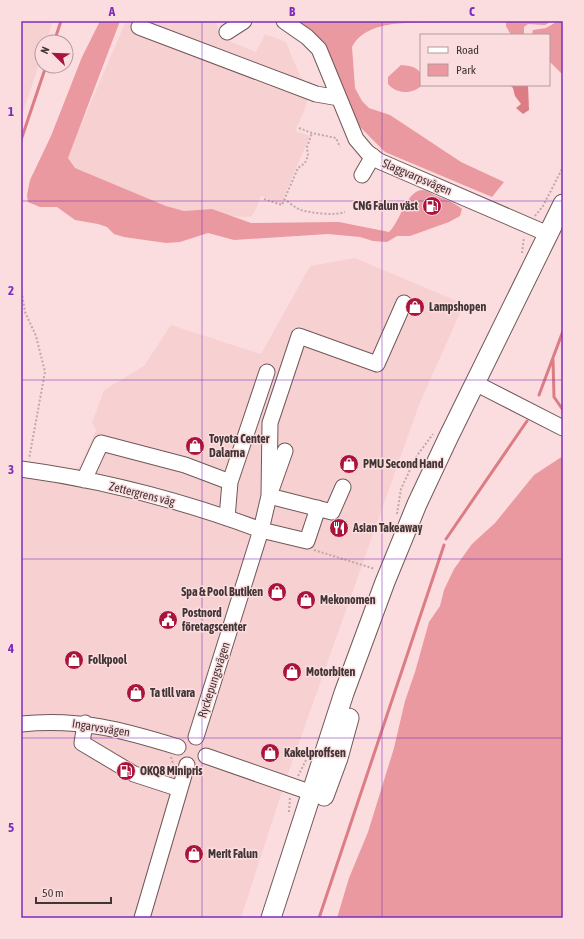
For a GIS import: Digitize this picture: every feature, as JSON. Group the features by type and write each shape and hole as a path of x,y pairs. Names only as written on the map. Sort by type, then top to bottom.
{"main road":[{"path":"284,918 344,693 381,576 563,204"},
{"path":"272,918 318,795"}],"street":[{"path":"227,32 244,21"},
{"name":"Slaggvarpsvägen","path":"284,21 307,37 319,49 356,139 379,161 548,234"},
{"path":"139,27 316,94 339,98"},
{"path":"362,175 373,156"},
{"path":"269,496 270,423 299,336 377,364 404,303"},
{"path":"227,518 230,482 267,372"},
{"path":"475,383 563,428"},
{"path":"84,480 101,443 185,465 230,482"},
{"path":"269,496 285,451"},
{"name":"Zettergrens väg","path":"24,469 156,495 261,530"},
{"path":"269,496 332,512 343,488"},
{"name":"Ryckepungsvägen","path":"196,737 261,530 269,496"},
{"path":"261,530 307,541 318,508"},
{"name":"Ingarvsvägen","path":"21,724 57,722 85,723 118,729 172,750"},
{"path":"85,723 82,743 134,774 184,776 203,761 206,756 206,746 196,737 185,738 172,750 178,756 184,776 142,918"},
{"path":"206,756 318,795"}],"path":[{"path":"299,128 312,133 336,138 340,147"},
{"path":"264,199 282,205 298,168 304,163 308,156 307,147 312,133"},
{"path":"284,199 300,210 326,214 340,214 345,212"},
{"path":"313,211 315,206"},
{"path":"21,288 25,312 36,336 45,372 24,469"},
{"path":"307,541 314,550 381,576"},
{"path":"172,750 171,756 175,769 184,776"}],"shaded area":[{"path":"21,21 53,21 49,34 34,34 34,74 36,74 21,118"},
{"path":"126,21 216,21 218,30 227,40 256,52 265,34 286,42 300,76 305,81 312,82 305,109 295,131 310,136 281,204 261,196 252,216 245,217 229,216 212,209 184,211 166,206 75,168 68,158 72,146"},
{"path":"511,86 528,86 529,110 523,114 516,108 521,104 515,96"},
{"path":"355,258 464,304 419,405 285,782 241,918 21,918 21,465 72,470 80,466 96,430 92,423 104,390 144,366 171,325 261,354 310,266"}],"green space":[{"path":"100,21 120,21 68,158 75,168 166,206 184,211 212,209 251,223 339,222 389,232 412,195 417,191 423,190 449,201 462,209 460,216 449,222 410,236 397,236 387,242 373,241 360,237 328,234 234,240 208,233 180,242 166,243 124,237 114,234 107,227 75,220 57,207 40,207 28,202 27,195 30,180 51,136 82,57"},
{"path":"296,21 456,21 384,26 371,30 360,37 352,47 355,88 362,101 369,108 390,115 461,162 504,182 492,197 385,152 359,126 325,47"},
{"path":"506,21 552,21 545,25 528,24 524,27 524,34 510,34 506,26"},
{"path":"558,21 563,21 563,75 550,62 550,34 532,34 533,30 546,28"},
{"path":"401,65 413,67 420,73 421,86 409,92 395,90 388,84 388,77"},
{"path":"563,456 563,918 337,918 349,878 368,832 394,748 405,701 429,622 440,606 444,590 454,569 472,544 495,523 534,475"}],"waterway":[{"path":"57,34 61,21"},
{"path":"21,140 43,74"},
{"path":"539,395 563,331"},
{"path":"553,359 554,397 563,410"},
{"path":"446,539 527,421"},
{"path":"319,918 444,545"}],"place":[{"name":"CNG Falun väst","path":"432,206"},
{"name":"Lampshopen","path":"415,307"},
{"name":"Toyota Center Dalarna","path":"195,446"},
{"name":"PMU Second Hand","path":"349,464"},
{"name":"Asian Takeaway","path":"339,528"},
{"name":"Spa & Pool Butiken","path":"277,592"},
{"name":"Mekonomen","path":"306,600"},
{"name":"Postnord företagscenter","path":"168,620"},
{"name":"Folkpool","path":"74,660"},
{"name":"Motorbiten","path":"292,672"},
{"name":"Ta till vara","path":"136,693"},
{"name":"Kakelproffsen","path":"270,753"},
{"name":"OKQ8 Minipris","path":"126,771"},
{"name":"Merit Falun","path":"194,854"}]}
